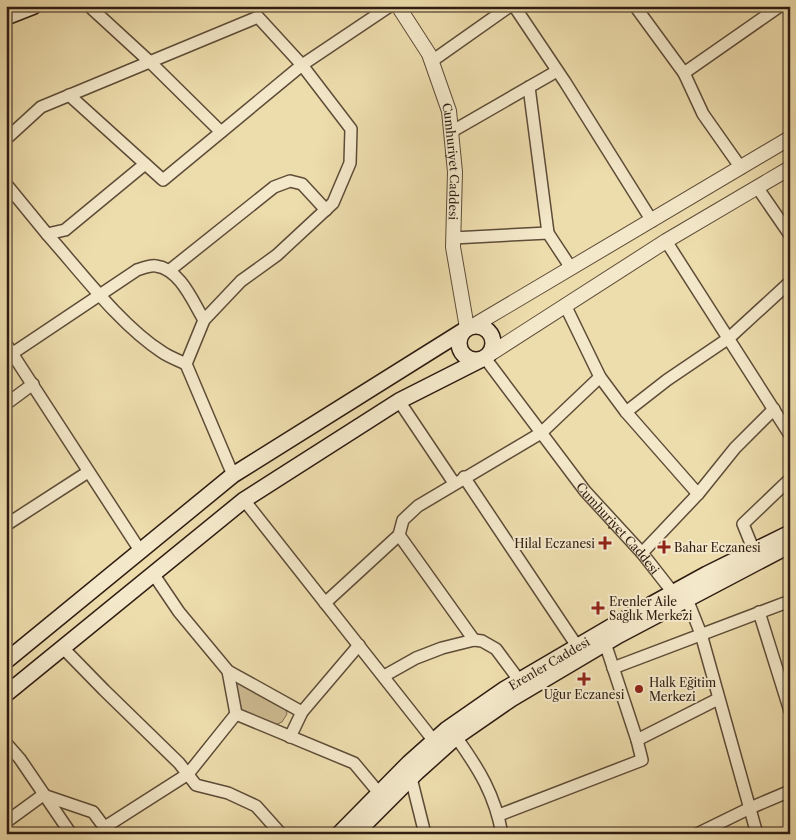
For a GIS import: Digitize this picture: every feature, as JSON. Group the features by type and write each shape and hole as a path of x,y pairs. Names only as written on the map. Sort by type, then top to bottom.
{"main road":[{"path":"6,17 34,6"},
{"path":"468,328 458,340 462,354 470,360 485,357"},
{"path":"6,694 244,500 399,401 485,357 494,343 492,337 485,328 468,328 233,475 141,552 7,658"},
{"name":"Erenler Caddesi","path":"355,834 411,778 456,737 511,699 680,598 754,551 790,533"},
{"name":"Erenler Caddesi","path":"339,834 379,793 446,730 519,680 577,646 790,545"}],"street":[{"path":"89,6 150,62 221,132"},
{"path":"69,95 163,180 302,65 390,6"},
{"name":"Cumhuriyet Caddesi","path":"398,6 429,54 450,111 455,172 453,247 468,328"},
{"path":"432,61 495,11 510,6"},
{"path":"514,6 652,221"},
{"path":"635,6 684,73 704,114 741,168"},
{"path":"684,73 780,6"},
{"path":"6,139 41,107 150,62 259,12 302,65 351,129 350,163 333,203 277,255 240,281 204,320 186,364"},
{"path":"451,132 557,71"},
{"path":"529,87 548,233 571,268"},
{"path":"468,328 790,138"},
{"path":"47,234 64,230 145,164"},
{"path":"485,357 666,241 790,168"},
{"path":"170,270 274,188 290,181 302,184 326,210"},
{"path":"6,184 100,295 134,330 162,352 186,364 233,475"},
{"path":"757,188 790,235"},
{"path":"453,238 548,233"},
{"path":"666,241 790,435"},
{"path":"141,552 10,349 100,295 137,270 155,265 170,270 185,288 204,320"},
{"path":"626,412 667,380 729,338 790,282"},
{"path":"565,305 600,377 626,412 698,494"},
{"name":"Cumhuriyet Caddesi","path":"485,357 585,491 680,598 701,634 757,834"},
{"path":"325,603 399,535 403,520 418,506 540,433 600,377"},
{"path":"6,404 33,384"},
{"path":"399,401 459,480 577,646"},
{"path":"642,553 698,494 735,448 774,409"},
{"path":"6,525 88,472"},
{"path":"754,551 743,524 790,478"},
{"path":"244,500 434,741"},
{"path":"399,535 474,640"},
{"path":"154,574 179,612 228,671 302,712"},
{"path":"614,668 790,601"},
{"path":"759,612 790,711"},
{"path":"384,676 424,655 442,648 474,640 482,641 496,649 519,680"},
{"path":"499,815 642,760 638,740 604,643"},
{"path":"290,737 302,712 359,645"},
{"path":"63,648 179,763 196,785 228,793 256,806 281,834"},
{"path":"43,795 93,812 107,831 188,774 236,714 228,671"},
{"path":"638,740 718,699"},
{"path":"236,714 354,763 379,793"},
{"path":"456,737 477,766 489,789 499,815 502,834"},
{"path":"6,743 20,760 71,834"},
{"path":"411,778 425,834"},
{"path":"697,834 790,791"},
{"path":"6,822 43,795"}],"shaded area":[{"path":"234,682 239,682 286,709 287,714 282,722 273,726 242,713 239,708"}],"place":[{"name":"Hilal Eczanesi","path":"605,543"},
{"name":"Bahar Eczanesi","path":"664,547"},
{"name":"Erenler Aile Sağlık Merkezi","path":"598,608"},
{"name":"Uğur Eczanesi","path":"584,679"},
{"name":"Halk Eğitim Merkezi","path":"639,689"}]}
